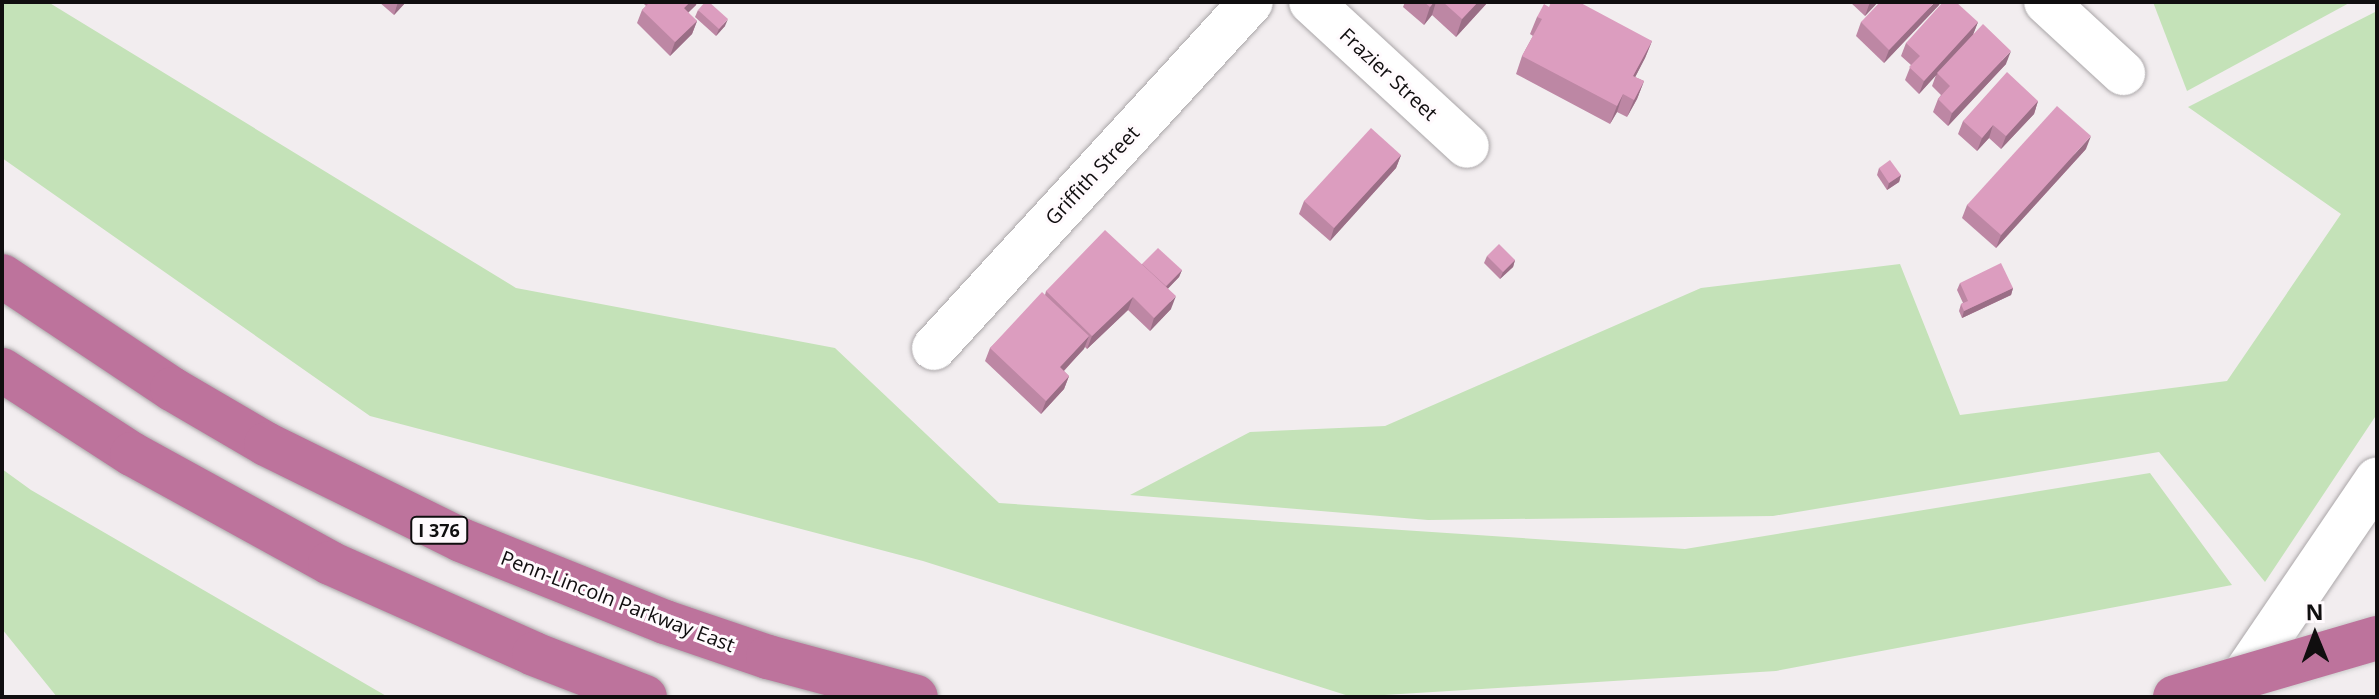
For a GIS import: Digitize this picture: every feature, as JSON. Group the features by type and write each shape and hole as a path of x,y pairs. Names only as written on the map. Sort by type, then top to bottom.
{"highway":[{"name":"Penn-Lincoln Parkway East","path":"2,276 172,389 266,444 461,540 665,622 768,657 916,697"},
{"path":"2,370 132,454 317,557 430,610 645,697"},
{"path":"2175,697 2377,638"}],"street":[{"name":"Griffith Street","path":"934,348 1251,2"},
{"name":"Frazier Street","path":"1311,2 1467,146"},
{"path":"2046,2 2123,73"},
{"path":"2229,697 2377,479"}],"green space":[{"path":"2,2 48,2 516,288 835,348 999,503 1685,549 2150,473 2232,585 1776,671 1352,697 923,561 370,416 2,158"},
{"path":"2153,2 2351,2 2187,91"},
{"path":"2377,11 2377,414 2265,582 2159,452 1773,516 1428,520 1130,495 1250,432 1385,426 1701,288 1900,264 1960,415 2227,381 2341,214 2188,107"},
{"path":"2,469 31,490 388,697 57,697 2,629"}],"building":[{"path":"650,2 690,2 684,8 697,21 675,42 642,10"},
{"path":"705,2 728,19 719,29 698,10"},
{"path":"1443,2 1478,2 1462,19"},
{"path":"1551,2 1579,2 1652,41 1633,76 1644,81 1634,100 1623,94 1617,106 1522,56 1542,19 1537,17 1544,4 1549,7"},
{"path":"1880,2 1935,2 1889,50 1861,22"},
{"path":"1943,2 1956,2 1978,22 1924,81 1909,67 1920,56 1906,43"},
{"path":"1983,24 2011,51 1952,113 1938,99 1950,86 1937,73"},
{"path":"2007,72 2038,101 2006,136 1993,125 1982,138 1963,121"},
{"path":"2057,106 2091,136 2001,235 1967,205"},
{"path":"1371,128 1401,155 1334,228 1304,201"},
{"path":"1890,160 1901,175 1889,183 1879,168"},
{"path":"1105,230 1176,296 1154,318 1133,297 1092,336 1046,291"},
{"path":"1499,244 1515,260 1503,272 1487,256"},
{"path":"1158,248 1182,270 1166,286 1142,264"},
{"path":"2001,263 2013,288 1964,311 1961,304 1968,301 1960,283"},
{"path":"1042,292 1089,336 1060,367 1069,376 1046,401 990,348"}]}
